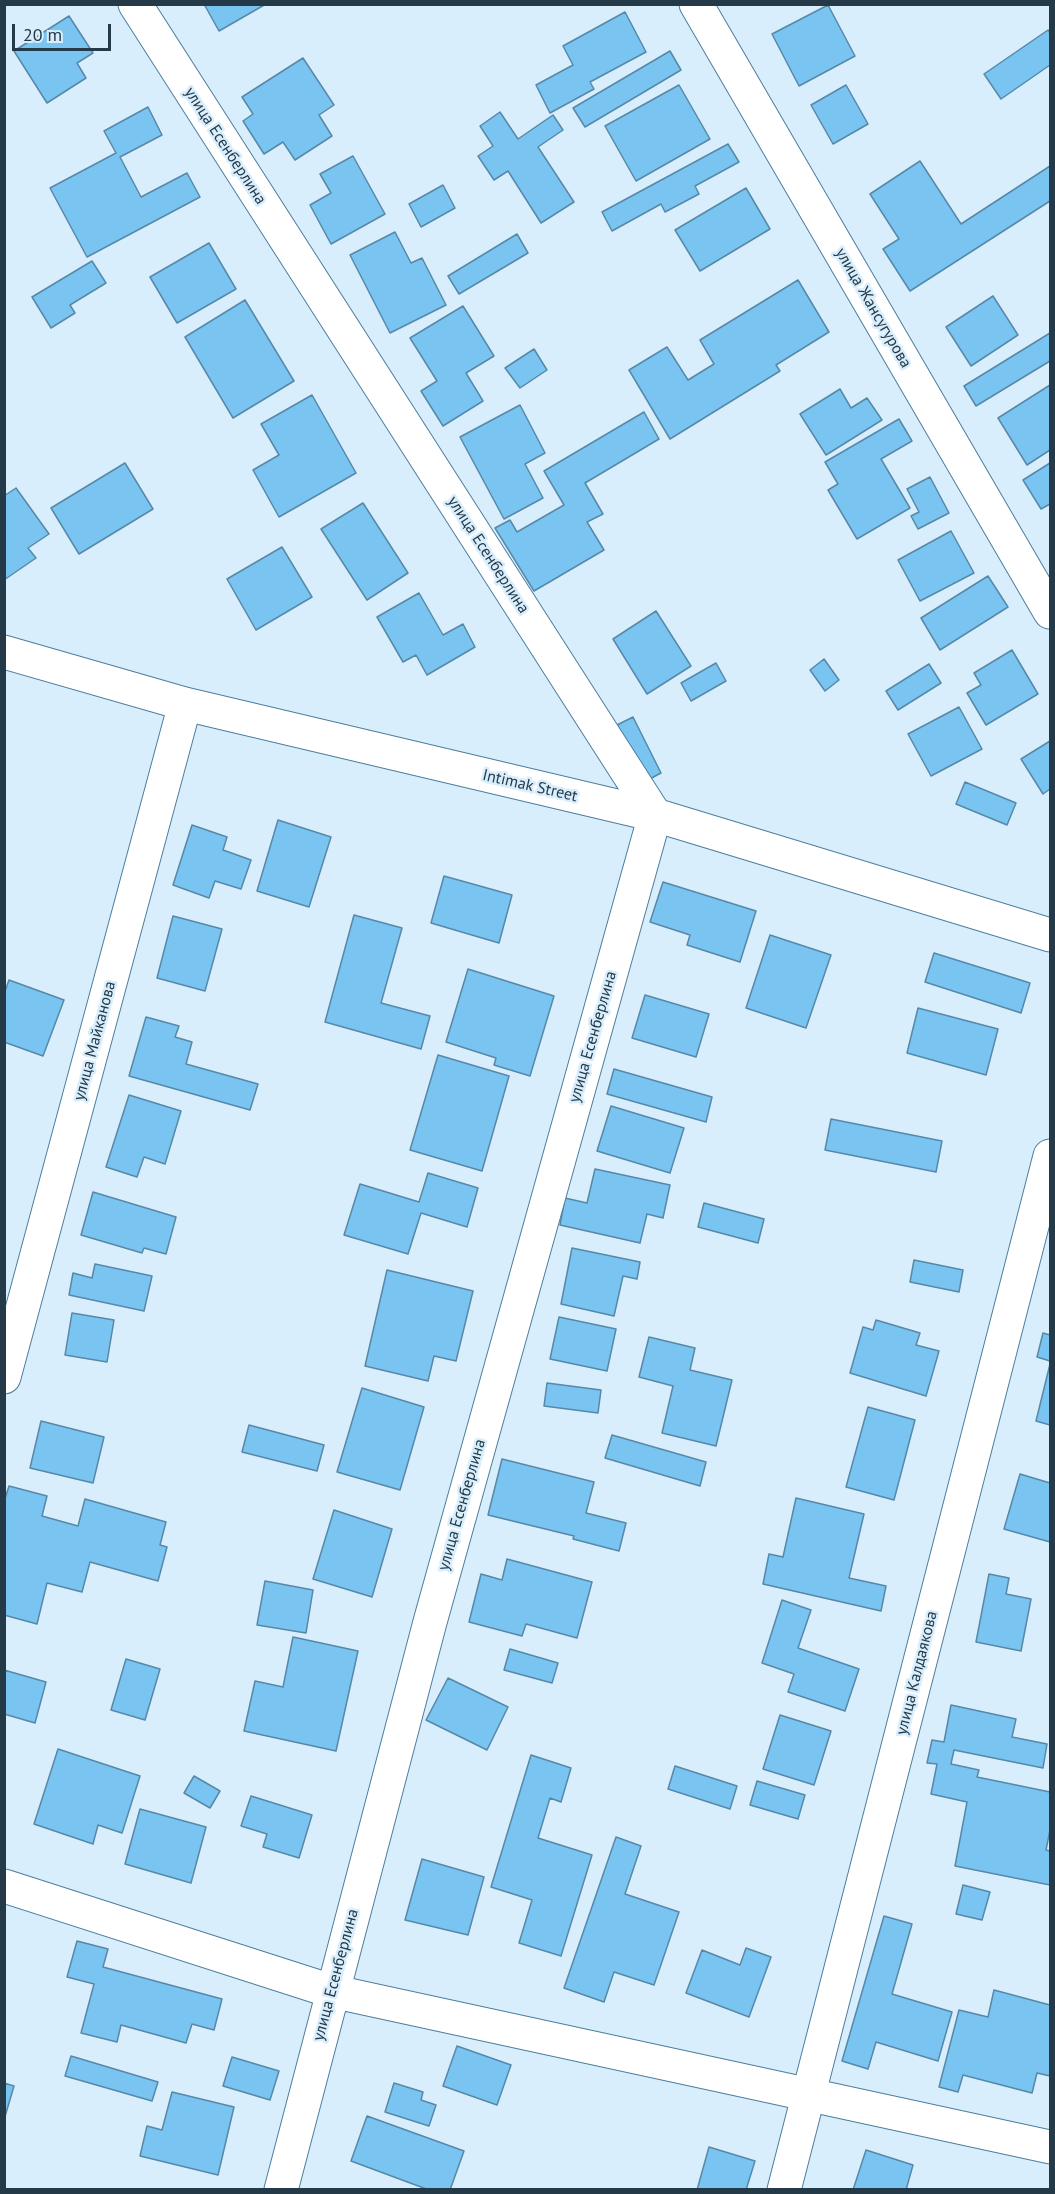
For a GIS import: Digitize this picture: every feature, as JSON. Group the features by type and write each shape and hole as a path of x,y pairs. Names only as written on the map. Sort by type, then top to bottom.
{"street":[{"name":"улица Есенберлина","path":"135,4 655,815 430,1622 331,1991 281,2190"},
{"name":"улица Жансугурова","path":"696,4 1050,612"},
{"name":"Intimak Street","path":"4,652 185,704 655,815 1050,935"},
{"name":"улица Майканова","path":"4,1377 185,704"},
{"name":"улица Калдаякова","path":"784,2190 1050,1156"},
{"path":"4,1886 331,1991 1050,2147"}],"building":[{"path":"204,4 266,4 219,31"},
{"path":"828,5 855,56 799,86 772,34"},
{"path":"625,12 646,52 590,82 594,89 550,113 536,85 573,65 563,46"},
{"path":"69,16 93,53 77,63 86,78 47,103 14,51"},
{"path":"1048,30 1050,33 1050,65 1001,99 984,74"},
{"path":"670,51 681,70 585,127 573,108"},
{"path":"303,58 334,105 319,115 332,136 295,160 283,142 264,154 243,121 253,114 242,97"},
{"path":"679,85 710,139 636,181 605,126"},
{"path":"846,85 868,124 833,144 811,105"},
{"path":"148,107 162,135 120,157 141,197 187,173 200,197 87,257 50,188 116,153 104,131"},
{"path":"500,112 518,139 553,115 563,130 538,147 574,202 541,223 508,171 494,180 478,156 493,146 480,126"},
{"path":"728,144 739,162 695,186 699,194 665,212 661,204 612,231 602,212"},
{"path":"353,156 385,214 331,244 310,205 331,193 320,174"},
{"path":"920,161 961,224 1050,166 1050,201 910,291 883,249 899,239 870,194"},
{"path":"443,185 455,208 421,227 409,204"},
{"path":"746,188 770,229 700,271 675,230"},
{"path":"395,232 411,263 422,258 446,305 390,333 350,255"},
{"path":"517,234 528,253 459,294 448,276"},
{"path":"209,243 236,289 177,323 150,277"},
{"path":"92,261 106,283 70,305 75,313 51,328 32,297"},
{"path":"798,280 829,332 776,365 780,371 670,439 629,370 667,347 688,380 714,364 700,340"},
{"path":"993,296 1018,335 971,366 946,327"},
{"path":"245,300 294,381 233,418 185,337"},
{"path":"463,306 494,356 466,373 483,401 443,426 421,391 437,381 410,338"},
{"path":"1050,333 1050,361 976,406 964,386"},
{"path":"534,349 547,370 520,388 505,368"},
{"path":"1050,385 1050,450 1027,465 998,418"},
{"path":"840,389 851,408 867,398 882,420 826,455 800,414"},
{"path":"312,395 356,473 279,517 253,470 279,455 261,424"},
{"path":"520,405 545,453 525,464 543,498 504,519 460,437"},
{"path":"644,412 659,439 585,483 603,514 587,522 604,550 534,591 495,528 510,520 517,532 564,505 544,471"},
{"path":"899,419 912,441 881,459 910,508 857,539 828,490 838,484 825,462"},
{"path":"125,463 153,509 79,554 51,508"},
{"path":"1050,463 1050,504 1041,509 1023,480"},
{"path":"930,477 949,513 918,529 911,516 919,512 907,489"},
{"path":"16,488 49,534 28,548 36,558 4,580 4,496"},
{"path":"363,503 408,573 367,600 321,529"},
{"path":"951,531 974,573 920,601 898,560"},
{"path":"282,547 312,597 256,630 227,579"},
{"path":"988,576 1008,607 940,650 921,618"},
{"path":"419,593 443,635 463,624 475,647 427,675 416,655 403,662 377,617"},
{"path":"656,611 691,666 647,694 613,639"},
{"path":"1012,650 1038,694 986,725 967,693 981,685 974,673"},
{"path":"824,659 839,680 825,691 810,670"},
{"path":"716,663 726,681 691,701 681,683"},
{"path":"929,664 941,683 898,710 886,691"},
{"path":"959,707 982,749 931,776 908,734"},
{"path":"633,717 661,773 644,782 615,726"},
{"path":"1050,741 1050,789 1043,794 1021,759"},
{"path":"965,782 1016,803 1007,825 956,804"},
{"path":"278,820 331,837 309,907 257,891"},
{"path":"192,825 227,837 223,850 251,860 241,889 215,881 209,898 173,885"},
{"path":"444,876 512,895 499,943 431,923"},
{"path":"663,882 756,911 740,962 687,945 690,935 650,922"},
{"path":"354,915 402,928 381,1003 430,1016 421,1049 325,1022"},
{"path":"173,916 222,929 205,991 157,978"},
{"path":"770,935 831,955 806,1028 746,1008"},
{"path":"934,953 1030,983 1021,1013 925,982"},
{"path":"468,969 554,996 530,1076 494,1065 496,1058 446,1042"},
{"path":"9,980 64,1000 43,1056 4,1042 4,994"},
{"path":"645,995 709,1014 696,1057 632,1038"},
{"path":"918,1008 998,1029 986,1075 907,1053"},
{"path":"146,1017 179,1026 175,1037 192,1042 186,1064 258,1084 250,1110 129,1076"},
{"path":"438,1055 509,1076 482,1171 410,1150"},
{"path":"614,1069 712,1097 706,1122 607,1094"},
{"path":"129,1095 181,1111 165,1164 144,1157 137,1177 106,1167"},
{"path":"611,1106 684,1128 670,1173 597,1151"},
{"path":"831,1119 942,1141 936,1172 825,1150"},
{"path":"595,1169 670,1185 663,1218 647,1214 640,1243 560,1225 565,1198 587,1203"},
{"path":"428,1173 478,1188 467,1227 421,1213 408,1254 344,1235 360,1184 419,1202"},
{"path":"93,1192 176,1217 166,1254 144,1248 142,1253 81,1235"},
{"path":"704,1203 764,1219 758,1243 698,1227"},
{"path":"572,1248 640,1262 637,1279 623,1276 614,1316 561,1304"},
{"path":"914,1260 963,1270 959,1292 910,1282"},
{"path":"95,1264 152,1276 144,1311 69,1295 73,1273 92,1278"},
{"path":"387,1270 473,1291 456,1361 434,1356 428,1381 365,1366"},
{"path":"72,1313 114,1320 107,1362 65,1355"},
{"path":"559,1317 616,1329 607,1371 550,1359"},
{"path":"876,1320 920,1333 916,1345 939,1351 926,1396 850,1373 863,1327 873,1330"},
{"path":"1043,1333 1050,1335 1050,1361 1037,1357"},
{"path":"649,1337 695,1348 690,1370 732,1380 716,1446 662,1433 673,1386 639,1377"},
{"path":"1050,1364 1050,1425 1036,1421"},
{"path":"547,1383 601,1390 598,1413 544,1406"},
{"path":"362,1388 424,1407 400,1490 337,1472"},
{"path":"868,1407 915,1420 894,1500 846,1487"},
{"path":"41,1421 104,1437 93,1483 30,1468"},
{"path":"249,1425 324,1445 317,1471 242,1452"},
{"path":"612,1435 706,1462 700,1486 605,1458"},
{"path":"502,1459 594,1482 586,1513 626,1523 619,1551 573,1539 574,1536 488,1515"},
{"path":"1020,1474 1050,1483 1050,1542 1004,1529"},
{"path":"9,1486 47,1496 42,1516 78,1526 85,1499 166,1522 160,1545 167,1547 158,1581 90,1562 82,1592 47,1583 37,1624 4,1615 4,1502"},
{"path":"796,1498 864,1514 849,1578 886,1586 881,1611 763,1584 769,1554 783,1557"},
{"path":"334,1510 392,1529 372,1597 313,1579"},
{"path":"507,1559 592,1582 577,1638 526,1624 522,1636 469,1622 481,1574 502,1580"},
{"path":"989,1574 1009,1578 1006,1594 1031,1599 1021,1651 976,1642"},
{"path":"265,1581 313,1590 306,1633 257,1625"},
{"path":"782,1600 811,1610 798,1648 859,1669 845,1711 788,1692 794,1674 762,1663"},
{"path":"293,1637 358,1651 336,1751 244,1731 255,1681 283,1687"},
{"path":"510,1649 558,1663 552,1683 504,1670"},
{"path":"126,1659 160,1669 145,1720 111,1710"},
{"path":"4,1670 46,1682 35,1723 4,1714"},
{"path":"448,1678 508,1707 487,1750 426,1720"},
{"path":"951,1705 1016,1719 1012,1737 1047,1744 1043,1768 954,1750 951,1764 979,1770 977,1777 1050,1792 1050,1830 1046,1850 1050,1851 1050,1885 955,1866 967,1802 931,1794 937,1764 927,1763 932,1740 944,1742"},
{"path":"780,1715 831,1731 814,1785 763,1769"},
{"path":"58,1749 140,1776 122,1833 98,1825 93,1844 34,1824"},
{"path":"531,1755 571,1768 561,1802 550,1798 538,1838 592,1855 561,1956 519,1943 532,1900 491,1887"},
{"path":"675,1766 737,1786 730,1809 668,1789"},
{"path":"194,1776 220,1791 210,1808 184,1793"},
{"path":"757,1781 805,1795 798,1819 750,1805"},
{"path":"251,1796 312,1815 299,1858 263,1847 267,1834 241,1826"},
{"path":"140,1809 206,1827 191,1883 125,1864"},
{"path":"616,1837 641,1846 625,1894 679,1912 654,1985 614,1972 604,2002 564,1988"},
{"path":"422,1859 484,1877 468,1935 405,1920"},
{"path":"963,1885 990,1892 982,1920 956,1914"},
{"path":"884,1916 912,1924 892,1994 952,2012 938,2061 876,2042 868,2069 842,2061"},
{"path":"77,1941 108,1949 103,1967 222,1999 214,2030 192,2024 186,2043 121,2025 117,2042 81,2033 94,1984 67,1977"},
{"path":"746,1948 771,1957 749,2017 686,1993 702,1950 740,1965"},
{"path":"994,1990 1050,2005 1050,2076 1037,2073 1032,2093 963,2075 958,2092 939,2087 959,2010 988,2017"},
{"path":"457,2046 511,2065 497,2105 443,2086"},
{"path":"71,2056 158,2082 152,2101 65,2076"},
{"path":"232,2057 279,2071 270,2100 223,2086"},
{"path":"4,2083 14,2086 4,2120"},
{"path":"394,2083 423,2092 421,2100 436,2105 429,2126 385,2112"},
{"path":"172,2092 234,2107 218,2175 140,2156 147,2126 162,2130"},
{"path":"367,2116 464,2151 450,2190 429,2190 351,2161"},
{"path":"709,2147 755,2161 746,2190 697,2190"},
{"path":"866,2150 913,2165 906,2190 853,2190"}]}
